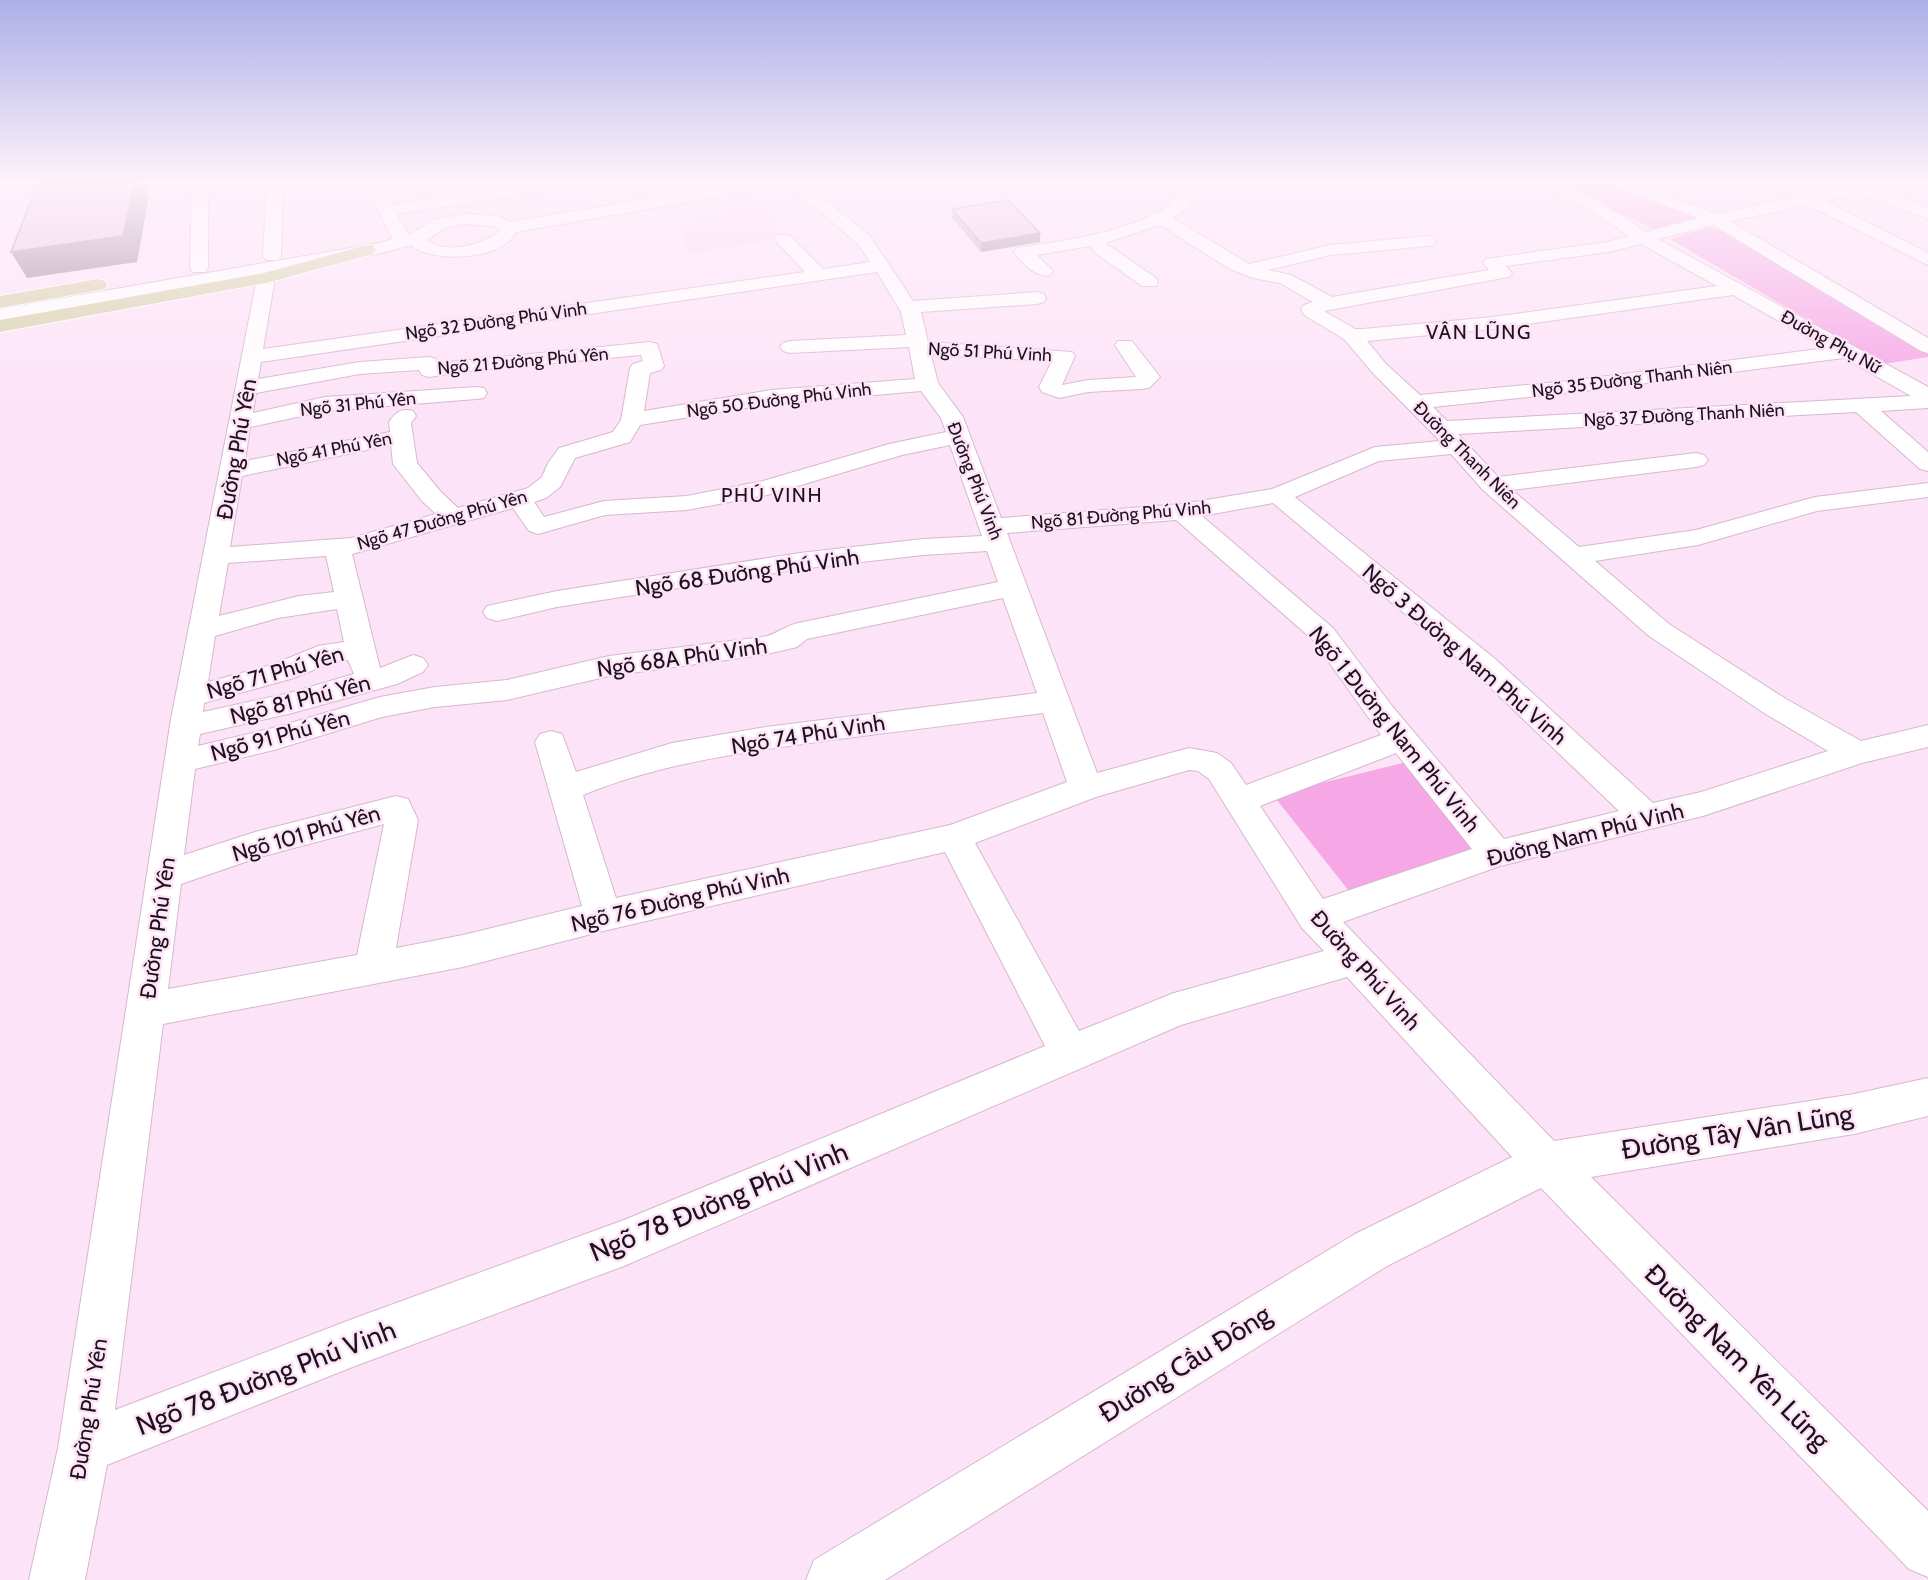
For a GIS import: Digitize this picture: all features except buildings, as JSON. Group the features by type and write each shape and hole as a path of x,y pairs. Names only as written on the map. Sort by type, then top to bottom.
{"main road":[{"path":"0,326 269,267 329,257"},
{"path":"0,302 199,268 269,267"}],"street":[{"path":"199,257 199,268"},
{"name":"Đường Phú Yên","path":"57,1580 84,1448 185,728 270,257"},
{"path":"0,315 331,257"},
{"path":"801,257 820,276"},
{"name":"Đường Phú Vinh","path":"876,257 908,308 927,384 952,417 1086,788"},
{"path":"1028,257 1044,271"},
{"path":"1113,257 1149,282"},
{"path":"1225,257 1247,270 1289,280 1328,303 1503,273 1492,263 1537,257"},
{"path":"1247,270 1303,257"},
{"name":"Đường Phụ Nữ","path":"1677,257 1848,351 1917,383 1928,396"},
{"path":"1770,257 1928,347"},
{"name":"Ngõ 32 Đường Phú Vinh","path":"247,389 552,312 674,298 882,266"},
{"path":"1351,334 1363,335 1493,323 1738,290"},
{"path":"908,308 1036,298"},
{"name":"Đường Thanh Niên","path":"1328,303 1310,310 1351,334 1379,368 1415,402 1492,485 1659,630 1775,706 1857,753"},
{"path":"790,347 918,345"},
{"name":"Ngõ 51 Phú Vinh","path":"918,345 1065,356 1050,387 1059,392 1088,386 1141,383 1149,377 1136,363 1125,345"},
{"name":"Ngõ 21 Đường Phú Yên","path":"247,389 322,374 389,365 429,363 429,371 468,365 650,348 654,366 640,368 632,420"},
{"name":"Ngõ 35 Đường Thanh Niên","path":"1415,402 1580,386 1848,351"},
{"name":"Ngõ 50 Đường Phú Vinh","path":"632,420 771,397 927,384"},
{"name":"Ngõ 31 Phú Yên","path":"247,389 325,404 476,393"},
{"path":"417,398 400,422 405,464 430,496 453,517"},
{"name":"Ngõ 37 Đường Thanh Niên","path":"1448,437 1928,401"},
{"path":"1861,405 1928,464"},
{"name":"Ngõ 47 Đường Phú Yên","path":"216,556 353,546 520,500 552,484 561,457 581,447 616,441 622,437 632,420"},
{"name":"Ngõ 41 Phú Yên","path":"232,471 402,436"},
{"path":"520,500 538,526 604,508 687,503 767,489 897,449 959,436"},
{"name":"Ngõ 81 Đường Phú Vinh","path":"994,533 1182,512 1278,495 1375,454 1448,437"},
{"path":"1492,485 1695,460"},
{"path":"1573,556 1698,537 1815,504 1928,490"},
{"name":"Ngõ 3 Đường Nam Phú Vinh","path":"1278,495 1484,665 1647,818"},
{"name":"Ngõ 1 Đường Nam Phú Vinh","path":"1182,512 1323,634 1402,739 1496,854"},
{"name":"Ngõ 68 Đường Phú Vinh","path":"497,612 557,599 800,561 923,547 979,545 994,533"},
{"path":"337,547 350,602"},
{"name":"Ngõ 68A Phú Vinh","path":"380,707 435,697 507,690 609,666 763,646 787,641 798,632 1015,587"},
{"path":"203,630 250,615 301,605 339,598 350,602"},
{"name":"Ngõ 71 Phú Yên","path":"185,728 284,670 328,653 363,659 350,602"},
{"name":"Ngõ 81 Phú Yên","path":"185,728 292,703 386,677 413,665"},
{"name":"Ngõ 74 Phú Vinh","path":"565,789 605,773 672,754 766,738 1055,701"},
{"name":"Ngõ 91 Phú Yên","path":"185,728 273,739 380,707"},
{"name":"Đường Nam Phú Vinh","path":"1315,917 1496,854 1703,804 1857,753 1928,736"},
{"path":"1238,801 1402,739"},
{"path":"551,742 603,916"},
{"name":"Ngõ 76 Đường Phú Vinh","path":"146,1010 463,951 603,916 954,837 1086,788 1190,759 1206,761"},
{"name":"Đường Phú Vinh","path":"1206,761 1220,771 1315,917 1546,1163"},
{"name":"Ngõ 101 Phú Yên","path":"164,876 255,845 396,808 401,820 399,837 373,968"},
{"path":"954,837 1070,1054"},
{"name":"Ngõ 78 Đường Phú Vinh","path":"84,1448 355,1342 624,1243 1174,1010 1354,959"},
{"name":"Đường Tây Vân Lũng","path":"1546,1163 1854,1114 1928,1097"},
{"name":"Đường Nam Yên Lũng","path":"1546,1163 1928,1550"},
{"name":"Đường Cầu Đông","path":"834,1580 1371,1250 1546,1163"}],"shaded area":[{"path":"1700,257 1770,257 1928,348 1928,357 1883,364"},
{"path":"1415,760 1485,850 1349,891 1273,795"}],"district":[{"name":"VÂN LŨNG","path":"1479,332"},
{"name":"PHÚ VINH","path":"772,495"}]}
